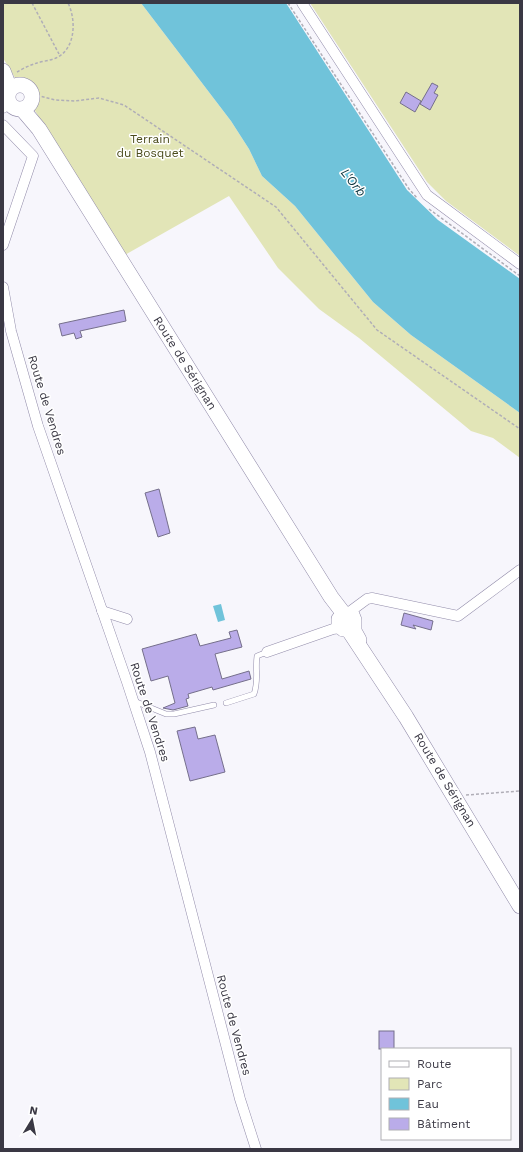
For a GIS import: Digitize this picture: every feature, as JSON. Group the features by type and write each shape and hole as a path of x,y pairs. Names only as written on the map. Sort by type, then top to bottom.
{"main road":[{"name":"Route de Sérignan","path":"13,96 39,129 455,796 520,906"}],"street":[{"path":"302,3 427,195 520,264"},
{"path":"3,126 33,156 3,245"},
{"name":"Route de Vendres","path":"3,287 11,331 38,426 150,752 240,1099 256,1149"},
{"path":"267,652 346,620 367,599 372,598 458,616 520,570"},
{"path":"102,610 127,619"}],"lane":[{"path":"226,703 254,694 258,676 256,664 257,656 267,652"},
{"path":"133,700 166,714 174,714 214,705"}],"path":[{"path":"32,3 60,55"},
{"path":"68,3 72,10 73,32 71,43 60,55 32,64 13,96 75,101 99,98 124,105 276,207 377,330 520,428"},
{"path":"455,796 520,791"}],"green space":[{"name":"Terrain du Bosquet","path":"3,3 141,3 231,121 249,149 262,176 295,206 373,302 411,335 520,413 520,458 493,438 471,431 359,338 319,309 278,268 229,196 123,256 3,58"},
{"path":"310,3 520,3 520,256 446,201 427,182"}],"water":[{"name":"L'Orb","path":"141,3 286,3 407,190 438,220 520,279 520,413 411,335 373,302 295,206 262,176 249,149 231,121"},
{"path":"221,604 225,620 218,622 213,606"}],"building":[{"path":"432,83 438,86 434,93 438,95 430,110 420,104"},
{"path":"406,92 421,101 415,112 400,103"},
{"path":"124,310 126,321 80,331 82,337 76,339 74,333 62,336 59,324"},
{"path":"159,489 170,533 158,537 145,493"},
{"path":"404,613 433,621 431,630 413,625 416,629 401,625"},
{"path":"237,630 242,647 215,654 222,679 249,671 251,679 213,690 212,687 188,694 189,698 186,699 188,706 173,710 163,708 175,703 168,676 151,681 142,649 196,634 200,646 231,638 229,632"},
{"path":"195,727 198,739 215,735 225,772 190,781 177,731"},
{"path":"379,1031 394,1031 394,1048 379,1049"}]}
